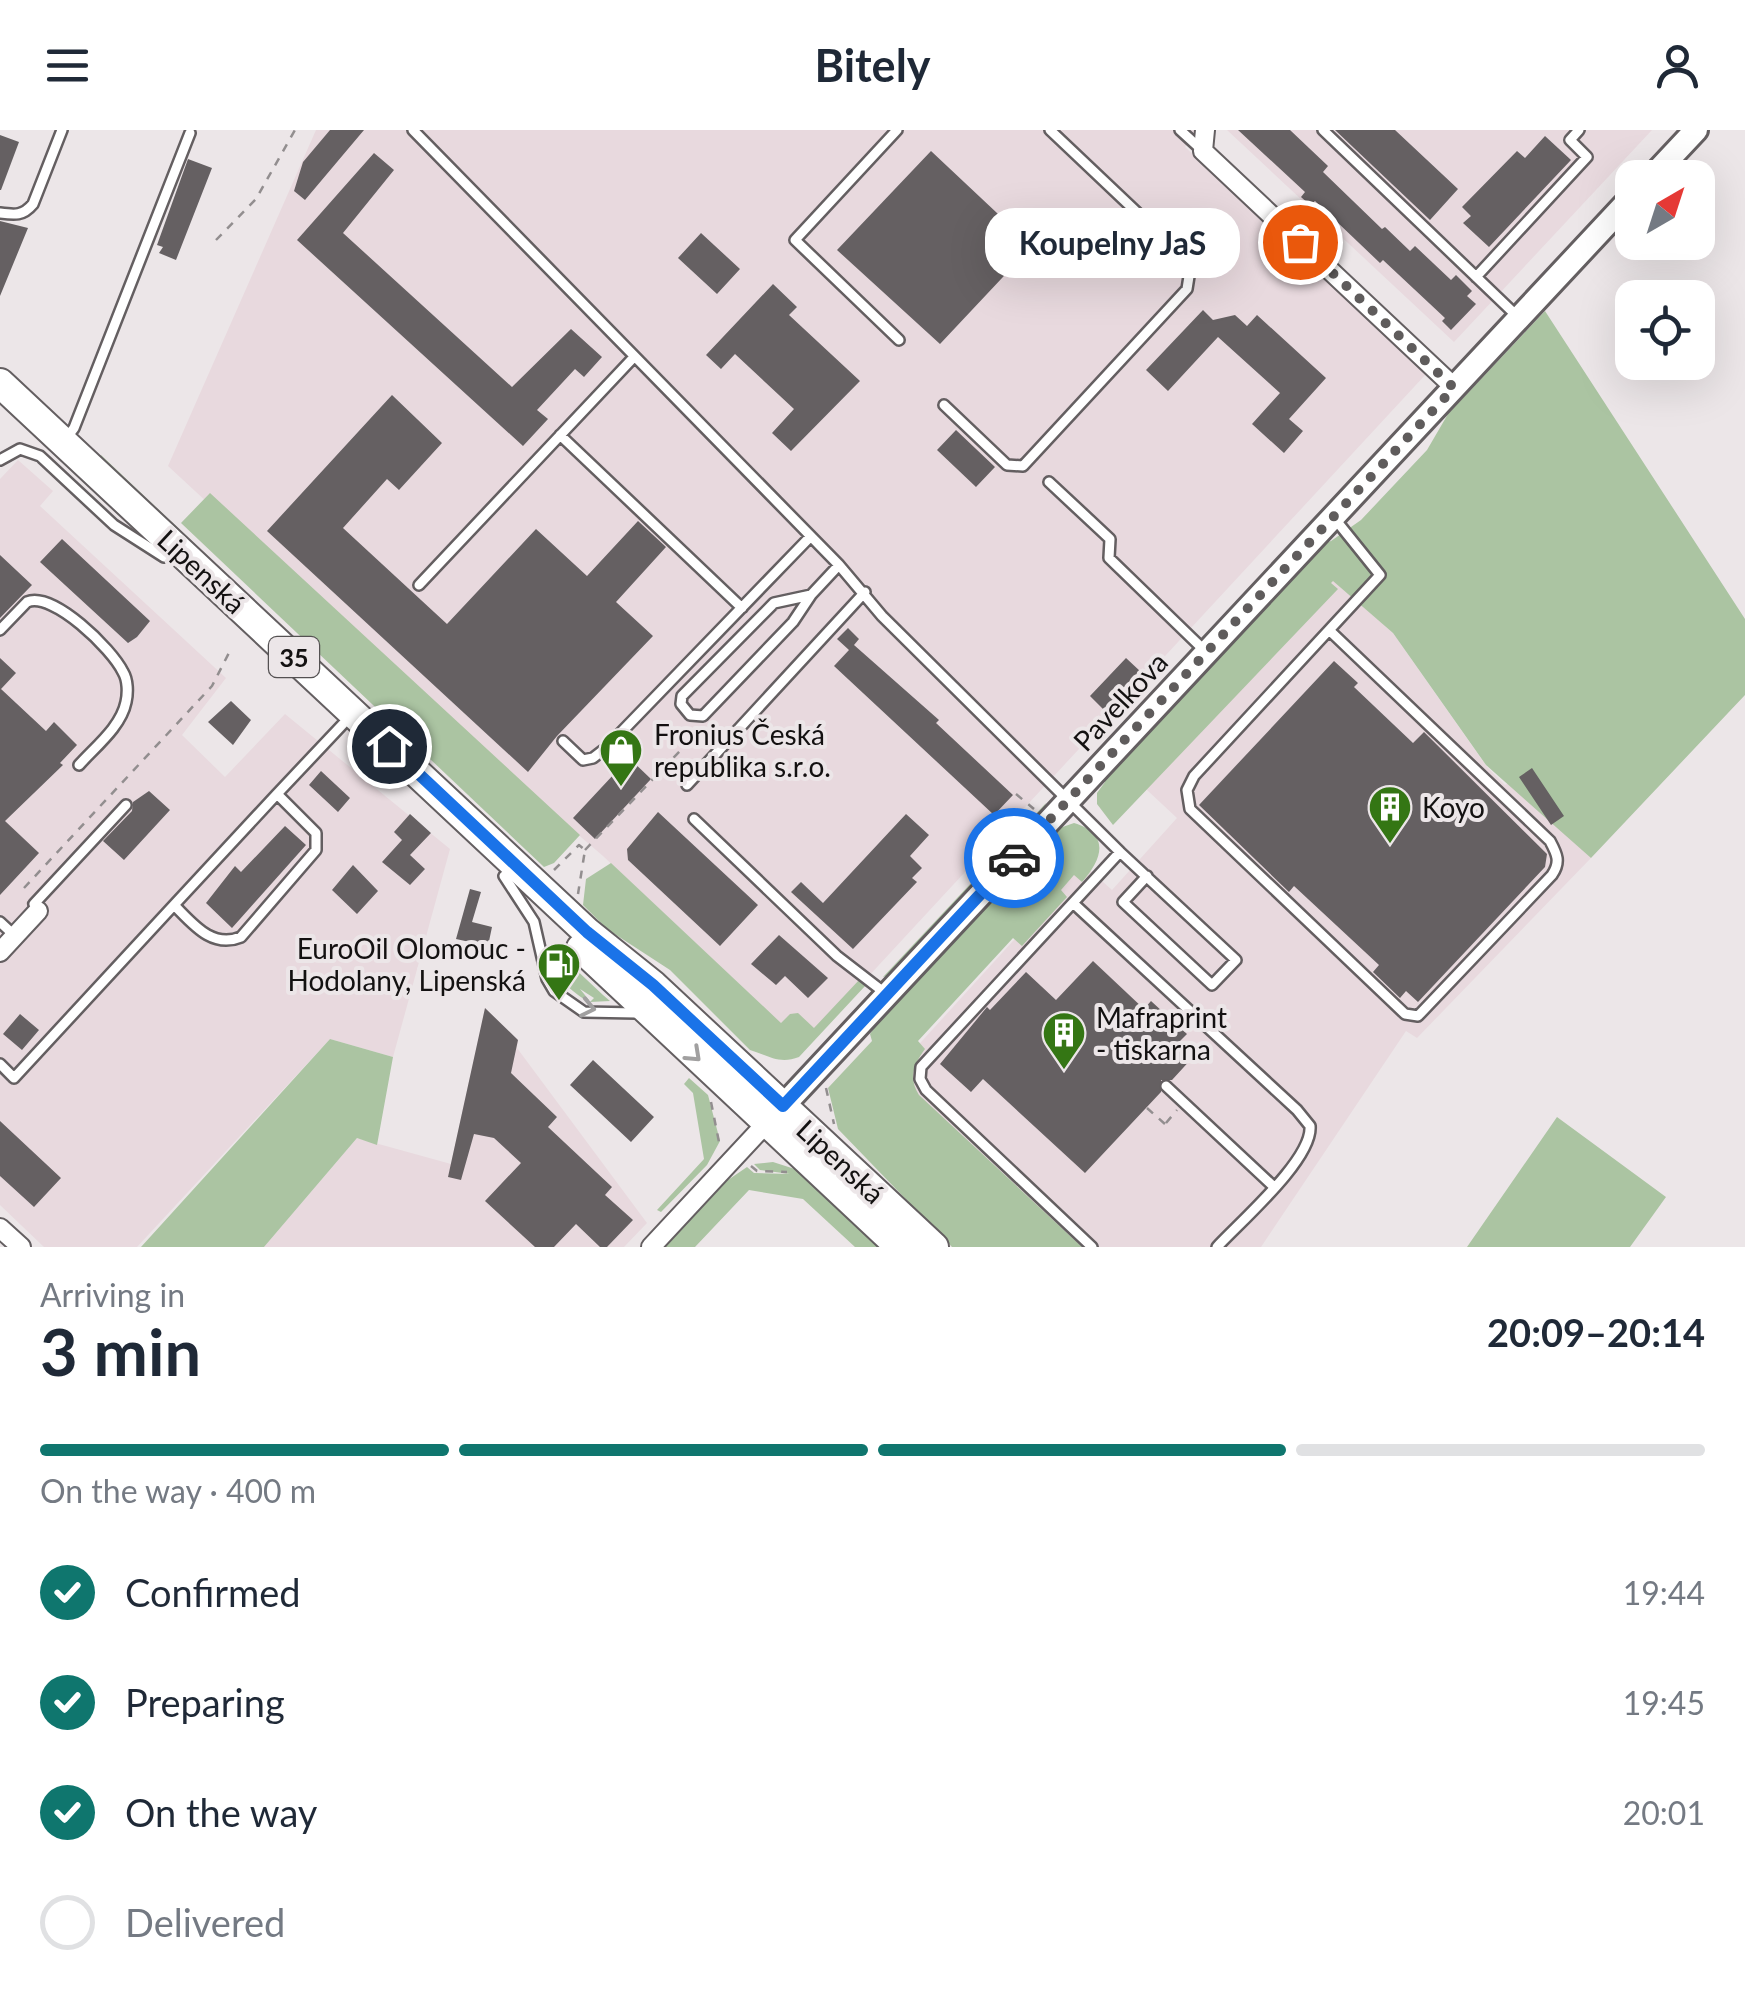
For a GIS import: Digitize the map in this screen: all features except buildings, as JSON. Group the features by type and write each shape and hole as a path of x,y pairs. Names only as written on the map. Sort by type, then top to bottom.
{"main road":[{"name":"Lipenská","path":"0,383 587,932 653,985 900,1247"},
{"name":"Lipenská","path":"0,403 664,1026 934,1247"}],"street":[{"path":"1205,130 1203,151 1454,388"},
{"path":"1667,160 1693,131"},
{"name":"Pavelkova","path":"651,1247 1615,215"},
{"path":"0,952 38,911"},
{"path":"0,1228 20,1247"}],"lane":[{"path":"0,213 16,215 33,204 62,130"},
{"path":"413,130 839,565 882,616 1120,852 1147,876 1236,960 1212,985 1123,902 1147,876"},
{"path":"897,130 796,240 899,340"},
{"path":"944,405 1007,465 1023,466 1187,289 1190,270 1182,255 1050,130"},
{"path":"1180,130 1203,151"},
{"path":"1323,130 1520,318"},
{"path":"1476,277 1587,156 1570,140 1580,130"},
{"path":"64,442 74,428 190,133"},
{"path":"419,585 634,357"},
{"path":"560,434 742,608"},
{"path":"1,456 20,449 40,456 114,525 164,556"},
{"path":"1049,482 1110,538 1109,558 1206,652"},
{"path":"1329,630 1550,841 1557,854 1558,866 1552,875 1418,1016 1406,1014 1190,809 1187,790 1194,776 1329,630 1380,575 1333,517"},
{"path":"564,742 584,760 594,758 810,537"},
{"path":"810,594 774,603 682,696 681,704 690,715 704,716 839,565"},
{"path":"687,785 865,592"},
{"path":"0,630 27,602 48,600 66,611 122,667 127,700 121,718 79,765"},
{"path":"0,1064 14,1078 343,724"},
{"path":"174,905 207,936 234,940 242,937 319,845 316,832 278,794"},
{"path":"38,911 34,904 126,805"},
{"path":"694,819 837,956 886,995"},
{"path":"1092,1247 920,1080 921,1067 1120,852"},
{"path":"504,876 534,922 547,979 554,991 584,1012 628,1011 664,1026"},
{"path":"1074,903 1307,1121 1311,1134 1306,1149 1217,1247"},
{"path":"0,922 15,936"},
{"path":"1166,1086 1273,1186"}],"path":[{"path":"216,240 256,199 295,130"},
{"path":"24,888 212,686 232,647"},
{"path":"574,900 579,893 584,850 621,817 702,728"},
{"path":"1016,794 1034,810"},
{"path":"1009,810 1022,823"},
{"path":"549,875 579,845 584,850"},
{"path":"828,1085 824,1095 835,1128"},
{"path":"708,1091 723,1141 715,1159"},
{"path":"1147,1108 1165,1124"},
{"path":"1155,1122 1161,1128 1179,1108"}],"shaded area":[{"path":"316,130 1193,130 1196,133 1185,147 1427,373 804,1046 603,856 568,826 562,831 168,466"},
{"path":"1227,130 1652,130 1624,160 1615,160 1615,170 1454,342"},
{"path":"18,460 53,491 40,506 226,678 182,735 225,777 285,714 450,849 393,1057 330,1039 137,1247 44,1247 0,1205 0,479"},
{"path":"1308,558 1393,633 1487,767 1505,785 1532,768 1591,858 1417,1038 1406,1031 1261,1247 1056,1247 882,1085 1083,864 1112,890 1177,818 1118,763"},
{"path":"485,1008 518,1040 517,1048 647,1223 624,1247 264,1247 357,1138 451,1164"}],"green space":[{"path":"1545,311 1745,619 1745,695 1591,858 1486,765 1393,633 1333,581 1338,589 1113,825 1097,804 1097,793 1105,782 1101,778 1320,549 1317,545 1331,541 1361,520 1427,450 1448,414"},
{"path":"101,455 606,933 667,975 598,930 97,460"},
{"path":"210,493 580,835 554,863 544,867 181,523"},
{"path":"1046,803 1042,813 894,974 883,977"},
{"path":"1074,823 1094,834 1098,841 1094,865 1082,882 1074,875 1061,890 1067,897 1022,946 1013,938 918,1041 925,1049 913,1077 919,1095 1082,1247 952,1247 838,1129 828,1088 872,1041 870,1034 891,1003 1054,830"},
{"path":"611,863 781,1023 790,1014 798,1013 814,1028 860,979 866,985 799,1057 779,1060 750,1050 670,970 607,929 583,905 586,879"},
{"path":"554,949 610,1001 590,1002 594,998 580,989 589,1000 585,1000 566,984 556,972"},
{"path":"330,1039 393,1057 377,1145 357,1138 264,1247 141,1247"},
{"path":"689,1078 708,1095 720,1141 707,1165 661,1212 657,1210 704,1159 693,1093 684,1084"},
{"path":"1557,1117 1666,1197 1630,1247 1467,1247"},
{"path":"773,1162 804,1172 888,1247 855,1247 803,1199 749,1190 695,1247 665,1247 728,1180 747,1167 754,1173 790,1174 760,1170 754,1164"}],"way so far":[{"path":"1014,858 1454,388 1300,242"}],"place":[{"name":"Koupelny JaS","path":"1300,242"},
{"name":"Fronius Česká republika s.r.o.","path":"621,788"},
{"name":"Koyo","path":"1390,845"},
{"name":"EuroOil Olomouc - Hodolany, Lipenská","path":"559,1002"},
{"name":"Mafraprint - tiskarna","path":"1064,1071"}],"route":[{"path":"389,746 587,932 653,985 783,1106 1014,858"}]}
